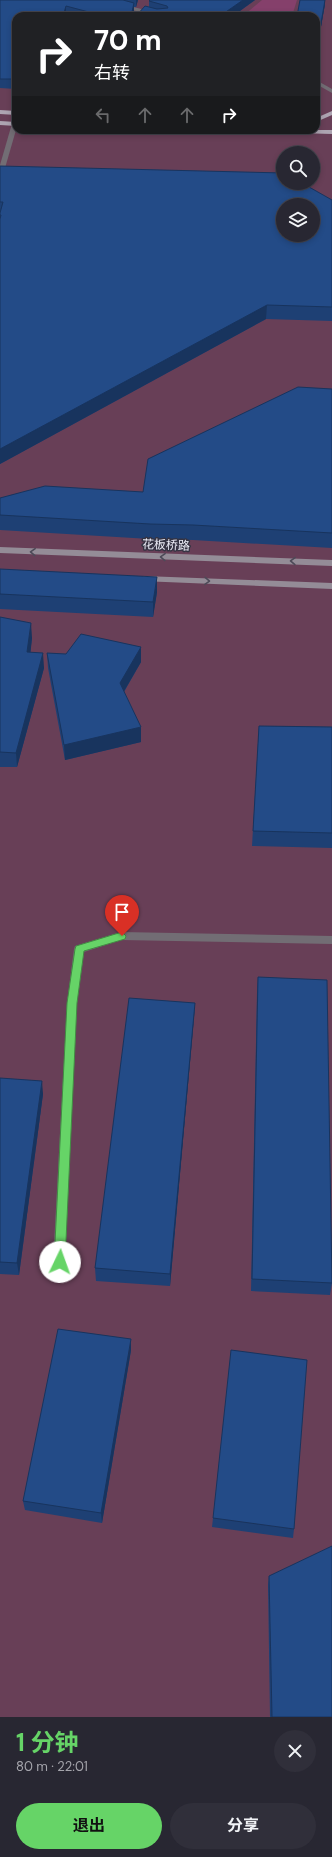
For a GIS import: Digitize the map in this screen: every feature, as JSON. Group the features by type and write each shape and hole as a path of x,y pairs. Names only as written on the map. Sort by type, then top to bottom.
{"main road":[{"path":"0,112 12,113"},
{"path":"320,118 332,113"},
{"path":"320,120 332,121"},
{"path":"0,123 12,123"},
{"path":"322,132 332,132"},
{"path":"322,132 332,136"}],"street":[{"path":"114,5 146,12"},
{"path":"320,84 332,91"},
{"path":"0,175 13,134"},
{"name":"花板桥路","path":"0,550 332,563"},
{"path":"134,579 332,586"},
{"path":"60,1262 72,1003 79,949 122,936 332,940"}],"shaded area":[{"path":"0,0 332,0 332,1717 0,1717"},
{"path":"262,0 297,0 293,12 248,12"}],"building":[{"path":"0,0 123,0 134,3 132,12 89,12 66,6 64,12 12,12 12,79 0,79"},
{"path":"243,0 226,12 140,12 145,6 157,9 168,8 167,6 149,1"},
{"path":"300,0 325,0 320,29 320,12 298,12"},
{"path":"0,166 276,173 276,190 314,190 332,200 332,307 267,305 0,449 0,213 3,202 0,202"},
{"path":"298,387 332,389 332,533 0,515 0,498 45,486 143,492 148,459"},
{"path":"0,569 157,577 153,602 0,594"},
{"path":"0,617 31,623 27,652 43,653 16,753 0,752"},
{"path":"81,634 141,647 120,683 141,727 64,745 47,653 66,654"},
{"path":"259,726 332,727 332,833 253,831"},
{"path":"258,977 327,980 332,1283 252,1279"},
{"path":"129,998 195,1003 170,1274 95,1268"},
{"path":"0,1078 42,1081 17,1263 0,1262"},
{"path":"58,1329 131,1339 101,1513 23,1501"},
{"path":"231,1350 307,1360 294,1529 213,1518"},
{"path":"332,1546 332,1717 272,1717 269,1576"}],"route":[{"path":"60,1262 72,1003 79,949 122,936"}]}
